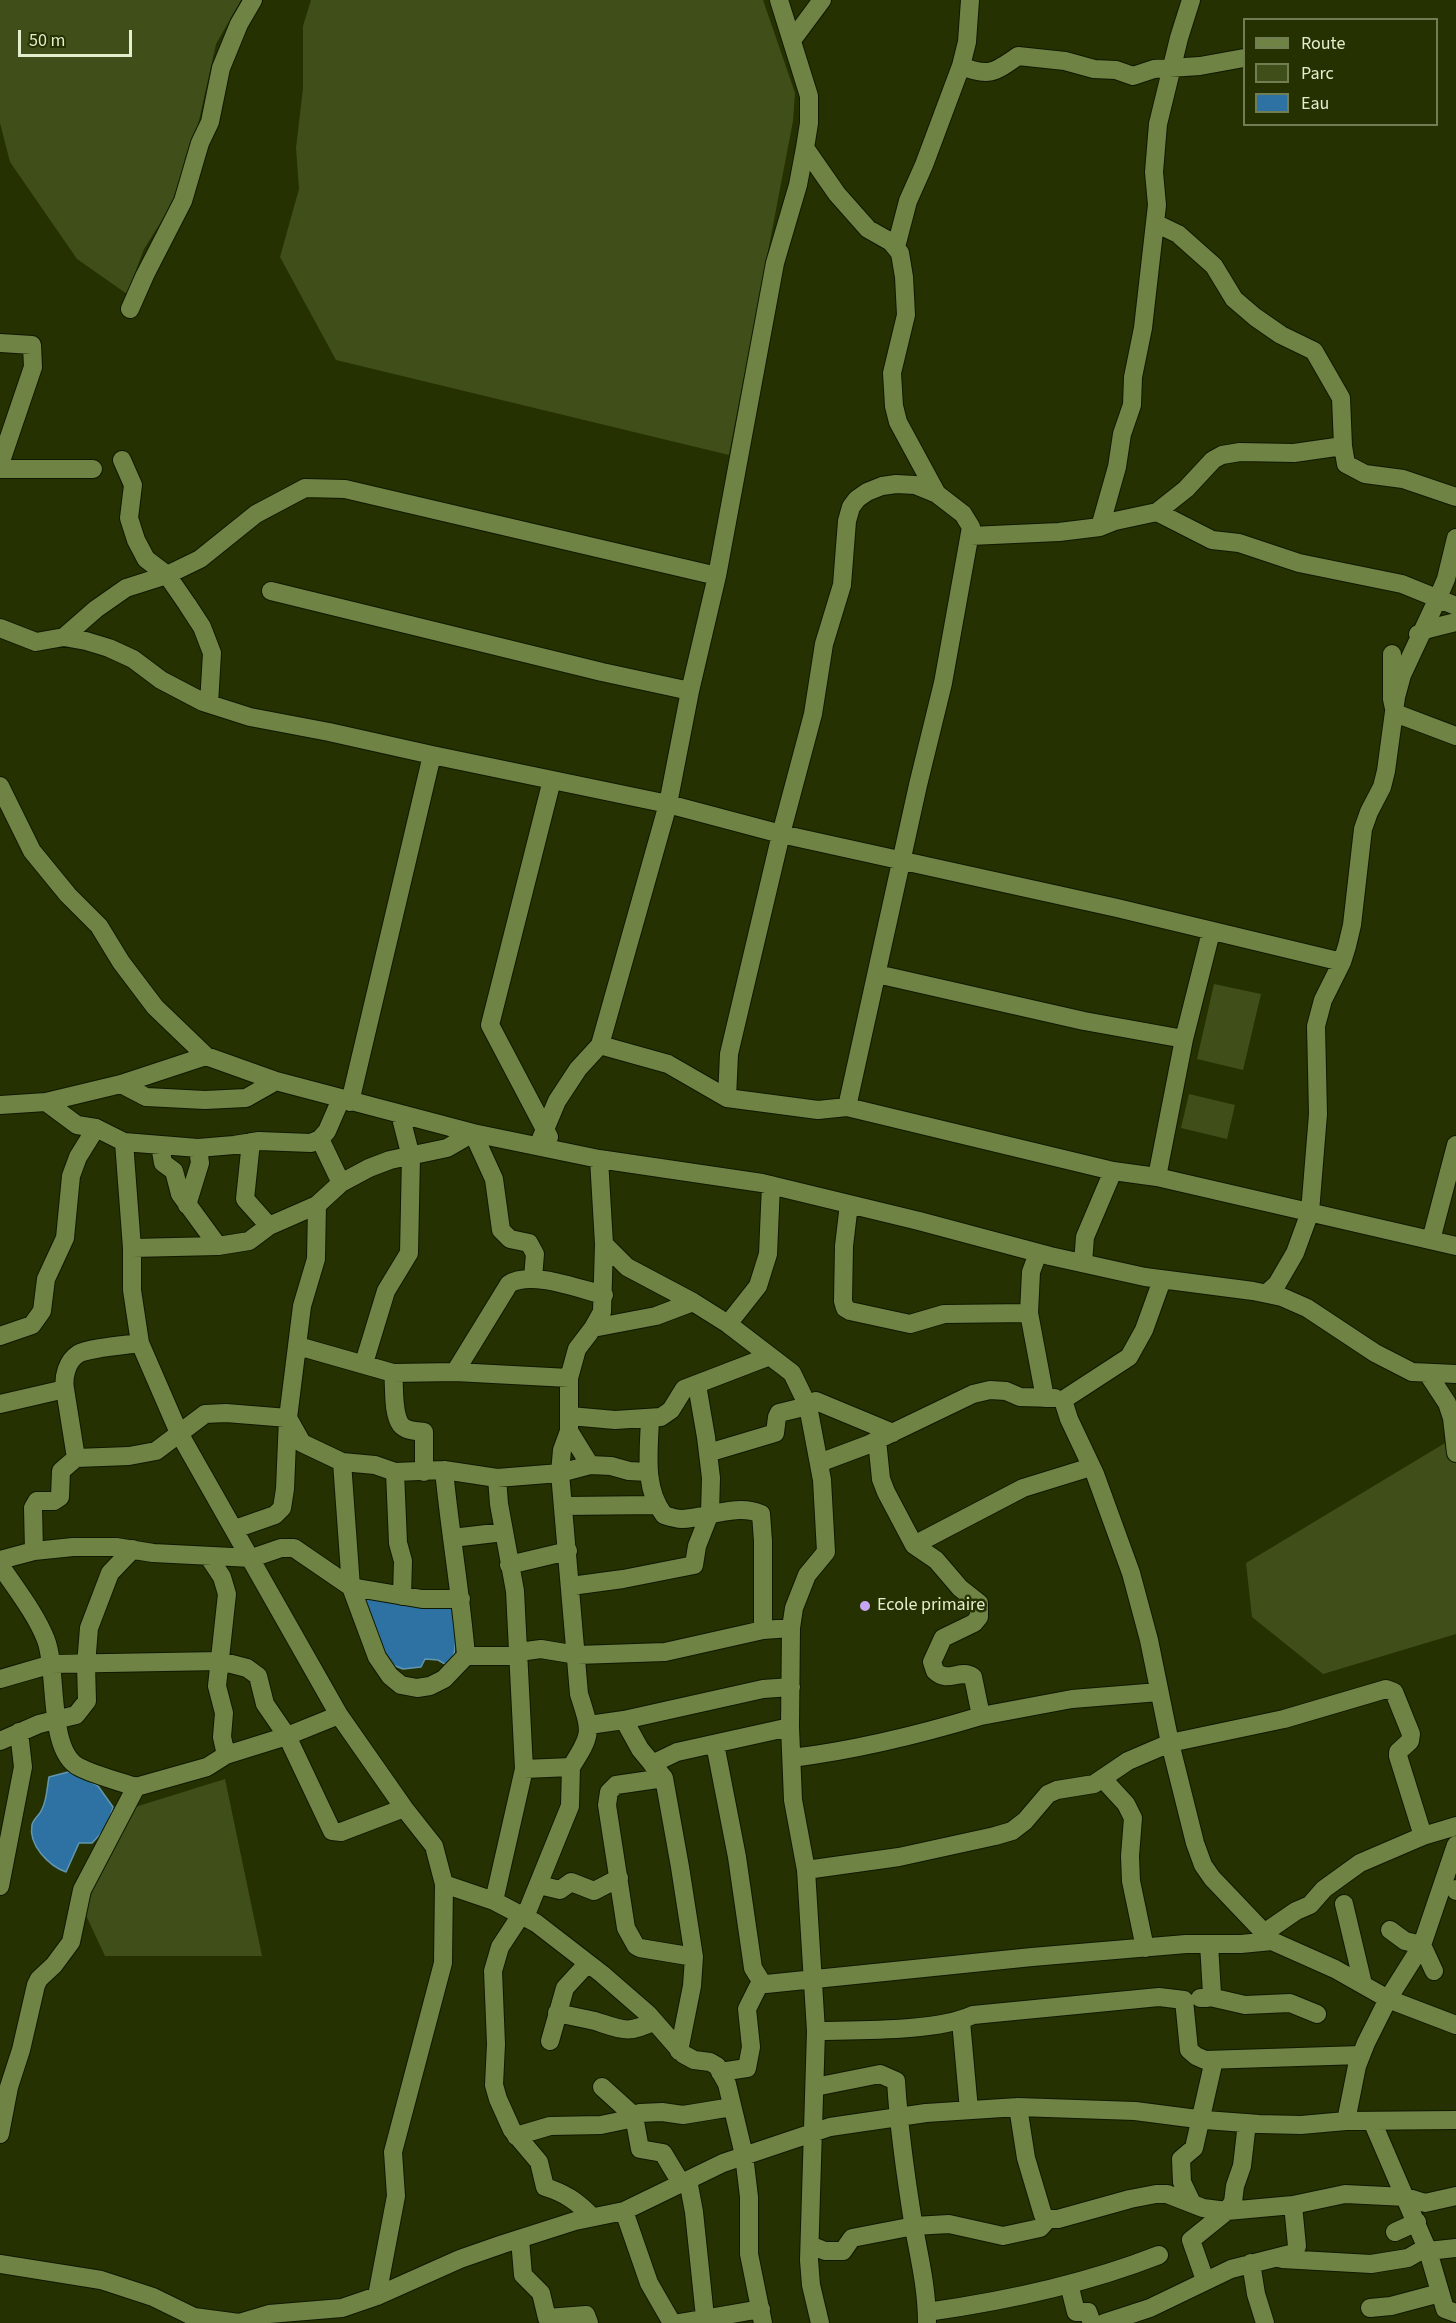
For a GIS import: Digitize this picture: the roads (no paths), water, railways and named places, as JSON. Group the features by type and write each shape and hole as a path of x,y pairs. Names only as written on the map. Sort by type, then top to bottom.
{"street":[{"path":"130,309 183,201 200,143 210,122 222,68 239,24 253,0"},
{"path":"542,1138 557,1101 578,1070 600,1045 668,804 690,691 717,576 773,273 798,185 809,123 809,96 779,0"},
{"path":"793,39 822,0"},
{"path":"896,247 908,201 961,66 967,42 970,0"},
{"path":"1100,527 1117,466 1122,434 1132,405 1133,377 1143,328 1155,223 1156,136 1179,38 1191,0"},
{"path":"961,66 980,73 999,69 1018,56 1065,61 1094,69 1116,70 1133,76 1154,69 1200,66 1243,57"},
{"path":"805,148 837,194 868,229 891,242 900,253 906,315 901,340 894,357 892,373 894,406 898,422 937,494"},
{"path":"1155,223 1178,234 1214,266 1234,299 1255,317 1314,351 1341,398 1346,464 1365,474 1402,479 1456,497"},
{"path":"0,344 32,345 33,368 0,466 93,469"},
{"path":"970,536 1070,532 1100,527 1115,521 1157,512 1186,489 1213,460 1222,455 1240,452 1294,453 1343,446"},
{"path":"122,460 133,485 129,519 136,540 146,559 167,575 202,627 212,653 208,704"},
{"path":"727,1098 729,1054 781,834 813,714 826,631 842,585 847,520 851,507 867,492 882,486 915,485 937,494 968,520 970,536 943,683 918,785 847,1107"},
{"path":"64,637 96,609 126,588 167,575 200,559 256,514 305,488 345,489 717,576"},
{"path":"1157,512 1212,540 1239,543 1299,563 1402,584 1456,606"},
{"path":"1267,1293 1277,1284 1295,1253 1310,1212 1318,1114 1316,1026 1323,1000 1342,962 1352,925 1363,829 1382,787 1402,675 1446,579 1456,538"},
{"path":"271,591 590,669 690,691"},
{"path":"1395,713 1391,678 1378,668 1404,642 1422,632 1456,622"},
{"path":"0,628 36,642 64,637 86,641 133,659 161,680 208,704 250,717 668,804 781,834 1117,908 1342,962"},
{"path":"1395,713 1456,736"},
{"path":"46,1102 78,1125 96,1128 124,1142 198,1148 272,1141 311,1143 320,1139 346,1100 432,755"},
{"path":"552,780 489,1025 542,1138 557,1152 771,1185 1083,1263 1162,1280 1267,1293 1307,1308 1375,1353 1412,1372 1456,1374"},
{"path":"0,786 32,851 68,895 99,926 121,962 155,1007 206,1056 276,1081 473,1133 542,1138"},
{"path":"1157,1177 1184,1039 1211,932"},
{"path":"877,974 1084,1021 1184,1039"},
{"path":"600,1045 668,1064 727,1098 818,1110 847,1107 1113,1171 1157,1177 1456,1246"},
{"path":"0,1106 46,1102 121,1084 206,1056"},
{"path":"121,1084 146,1097 205,1100 246,1098 276,1081"},
{"path":"364,1363 386,1291 409,1253 411,1157 400,1114"},
{"path":"0,1336 32,1325 42,1311 46,1279 64,1238 71,1176 78,1157 96,1128"},
{"path":"132,1248 218,1246 249,1240 269,1226 317,1205 341,1183 369,1168 390,1160 447,1148 473,1133"},
{"path":"473,1133 494,1179 501,1230 510,1239 529,1243 535,1254 533,1278"},
{"path":"320,1139 341,1183"},
{"path":"124,1142 134,1309 140,1343 179,1433 235,1528 339,1715 404,1809 434,1846 444,1884 443,1963 393,2151 396,2196 377,2296"},
{"path":"251,1142 245,1199 269,1226"},
{"path":"160,1145 164,1163 174,1171 180,1194 218,1246"},
{"path":"1431,1240 1456,1145"},
{"path":"187,1205 200,1163 198,1148"},
{"path":"592,2217 578,2201 544,2187 539,2162 516,2136 498,2099 494,2085 496,2044 492,1982 494,1963 500,1947 523,1916 539,1885 570,1806 572,1767 587,1743 589,1725 579,1694 572,1586 560,1473 561,1450 569,1423 569,1378 577,1349 602,1312 604,1244 599,1159"},
{"path":"1083,1263 1085,1237 1113,1171"},
{"path":"728,1324 758,1286 768,1254 771,1185"},
{"path":"849,1204 844,1246 843,1301 845,1308 910,1324 944,1314 1029,1313"},
{"path":"235,1528 274,1515 282,1508 288,1418 302,1306 316,1259 317,1205"},
{"path":"604,1244 627,1267 693,1302 728,1324 792,1373 808,1406 822,1480 826,1552 807,1575 794,1608 791,1628 790,1727 793,1800 806,1870 816,2031 809,2273 820,2323"},
{"path":"1038,1253 1031,1272 1029,1313 1054,1399 1069,1419 1091,1467 1131,1573 1149,1640 1170,1743 1195,1843 1203,1865 1212,1878 1268,1937 1335,1969 1388,1999 1456,2025"},
{"path":"455,1372 509,1284 517,1279 533,1278 604,1295"},
{"path":"819,1463 885,1436 973,1394 990,1390 1054,1399 1129,1357 1144,1330 1162,1280"},
{"path":"593,1328 656,1316 693,1302"},
{"path":"76,1458 64,1380 72,1360 79,1353 140,1343"},
{"path":"298,1346 393,1373 455,1372 569,1378"},
{"path":"569,1423 650,1419 664,1416 671,1410 684,1389 770,1356"},
{"path":"393,1373 397,1411 401,1424 407,1429 423,1432 423,1472"},
{"path":"1428,1374 1447,1403 1452,1418 1456,1453"},
{"path":"572,1586 623,1579 694,1564 697,1546 710,1513 711,1478 697,1385"},
{"path":"0,1404 65,1389"},
{"path":"708,1453 775,1432 779,1413 808,1406 816,1401 885,1436"},
{"path":"34,1551 33,1508 37,1501 54,1501 60,1497 61,1471 76,1458 129,1456 156,1451 205,1414 226,1413 288,1418"},
{"path":"288,1418 302,1443 342,1462 375,1465 395,1472 444,1470 498,1478 560,1473 590,1465 648,1472"},
{"path":"650,1419 648,1472 656,1505 664,1515 677,1519 710,1513 754,1511 761,1514 763,1630"},
{"path":"569,1423 590,1465"},
{"path":"885,1436 881,1479 914,1545 936,1560 960,1588 979,1603 979,1617 974,1623 943,1638 932,1667 939,1675 949,1678 970,1674 973,1677 981,1716"},
{"path":"342,1462 351,1587 377,1657 390,1676 401,1685 417,1688 430,1686 444,1679 466,1656 509,1656 541,1649 577,1655 665,1652 763,1630 791,1628"},
{"path":"914,1545 1023,1488 1091,1467"},
{"path":"444,1470 466,1656"},
{"path":"395,1472 398,1543 403,1562 402,1596"},
{"path":"494,1901 524,1769 515,1591 504,1532 498,1478"},
{"path":"564,1506 656,1505"},
{"path":"452,1538 504,1532"},
{"path":"0,1560 34,1551 73,1546 252,1558 281,1548 294,1548 351,1587 422,1599 461,1599"},
{"path":"0,1741 39,1724 76,1715 87,1701 86,1665 89,1628 110,1573 133,1549"},
{"path":"509,1565 568,1551"},
{"path":"208,1556 222,1577 227,1594 218,1686 224,1713 222,1737 226,1755"},
{"path":"0,1565 32,1613 46,1640 52,1664 56,1720 63,1748 77,1766 136,1787 207,1767 226,1755 287,1736 339,1715"},
{"path":"0,1679 52,1664 220,1661 247,1668 258,1676 265,1704 287,1736 332,1831 341,1832 404,1809"},
{"path":"589,1725 624,1720 763,1689 791,1687"},
{"path":"806,1870 899,1857 1012,1831 1025,1821 1048,1794 1057,1790 1086,1787 1103,1779 1128,1761 1170,1743 1284,1719 1391,1689 1412,1734 1410,1741 1398,1752 1398,1756 1423,1836"},
{"path":"792,1758 851,1750 921,1734 981,1716 1072,1699 1159,1692"},
{"path":"624,1720 640,1749 658,1771 694,1958 692,1986 679,2051"},
{"path":"694,1958 654,1952 636,1946 626,1928 607,1805 609,1792 616,1785 658,1771 677,1752 790,1727"},
{"path":"0,1886 23,1767 20,1732"},
{"path":"715,1744 737,1857 753,1968 761,1981 766,1984 1268,1937 1296,1911 1310,1905 1324,1889 1360,1863 1423,1836 1456,1826"},
{"path":"524,1769 572,1767"},
{"path":"1103,1779 1126,1804 1133,1818 1131,1881 1145,1948"},
{"path":"0,2134 9,2087 24,2040 36,1985 71,1942 82,1890 136,1787"},
{"path":"1346,2121 1351,2089 1361,2055 1388,1999 1422,1945 1456,1845"},
{"path":"539,1885 560,1890 571,1882 594,1891 619,1878"},
{"path":"444,1884 494,1901 536,1923 602,1974 654,2021 679,2051 691,2059 714,2063 727,2084 744,2155 749,2197 749,2254 762,2316 705,2318 679,2323"},
{"path":"1344,1904 1363,1984"},
{"path":"1390,1930 1404,1941 1422,1945"},
{"path":"1209,1944 1212,1994 1210,1997"},
{"path":"1422,1945 1434,1971"},
{"path":"550,2041 567,1985 587,1964"},
{"path":"720,2072 747,2068 751,2047 747,2009 761,1981"},
{"path":"816,2031 902,2028 961,2021 973,2015 1143,1997 1184,2000 1210,1997 1245,2005 1290,2003 1317,2014"},
{"path":"1184,2000 1189,2050 1205,2060 1361,2055"},
{"path":"557,2013 620,2030 639,2029 654,2021"},
{"path":"961,2021 969,2110"},
{"path":"1192,2204 1182,2182 1181,2159 1194,2148 1214,2060"},
{"path":"815,2087 880,2074 896,2081 898,2117 927,2296 927,2318 1069,2284 1159,2255"},
{"path":"602,2087 634,2116 640,2149 663,2153 684,2182 694,2212 705,2318"},
{"path":"516,2136 550,2126 601,2125 640,2113 662,2112 683,2115 732,2107"},
{"path":"1018,2107 1026,2158 1043,2215 1048,2219 1058,2219 1156,2194 1167,2194 1203,2208 1227,2211 1293,2205 1346,2194 1406,2197 1425,2203 1456,2196"},
{"path":"0,2264 101,2280 153,2297 194,2320 239,2322 268,2314 333,2310 377,2296 460,2259 575,2221 624,2211 744,2155 830,2127 898,2117 1018,2107 1135,2111 1247,2123 1301,2125 1346,2121 1456,2120"},
{"path":"1370,2308 1390,2306 1450,2311 1417,2222 1372,2121"},
{"path":"1205,2280 1191,2240 1227,2211 1233,2202 1235,2186 1242,2166 1247,2123"},
{"path":"1104,2323 1150,2308 1231,2269 1294,2253 1297,2250 1293,2205"},
{"path":"624,2211 649,2283 672,2323"},
{"path":"810,2245 825,2251 843,2251 852,2238 914,2226 949,2224 1003,2236 1040,2228 1048,2219"},
{"path":"1395,2232 1417,2222"},
{"path":"520,2239 523,2275 541,2293 547,2318 586,2315 589,2323"},
{"path":"1271,2259 1371,2264 1408,2258 1428,2249 1456,2248"},
{"path":"1251,2264 1256,2294 1265,2323"},
{"path":"1069,2284 1076,2312 1088,2312 1092,2323"}],"water":[{"path":"360,1596 460,1609 453,1662 445,1664 438,1660 425,1659 421,1667 403,1669 385,1662"},
{"path":"72,1771 98,1786 113,1807 107,1827 92,1843 79,1843 66,1872 53,1865 41,1854 33,1840 32,1825 44,1805 49,1777"}],"place":[{"name":"Ecole primaire","path":"865,1606"}]}
